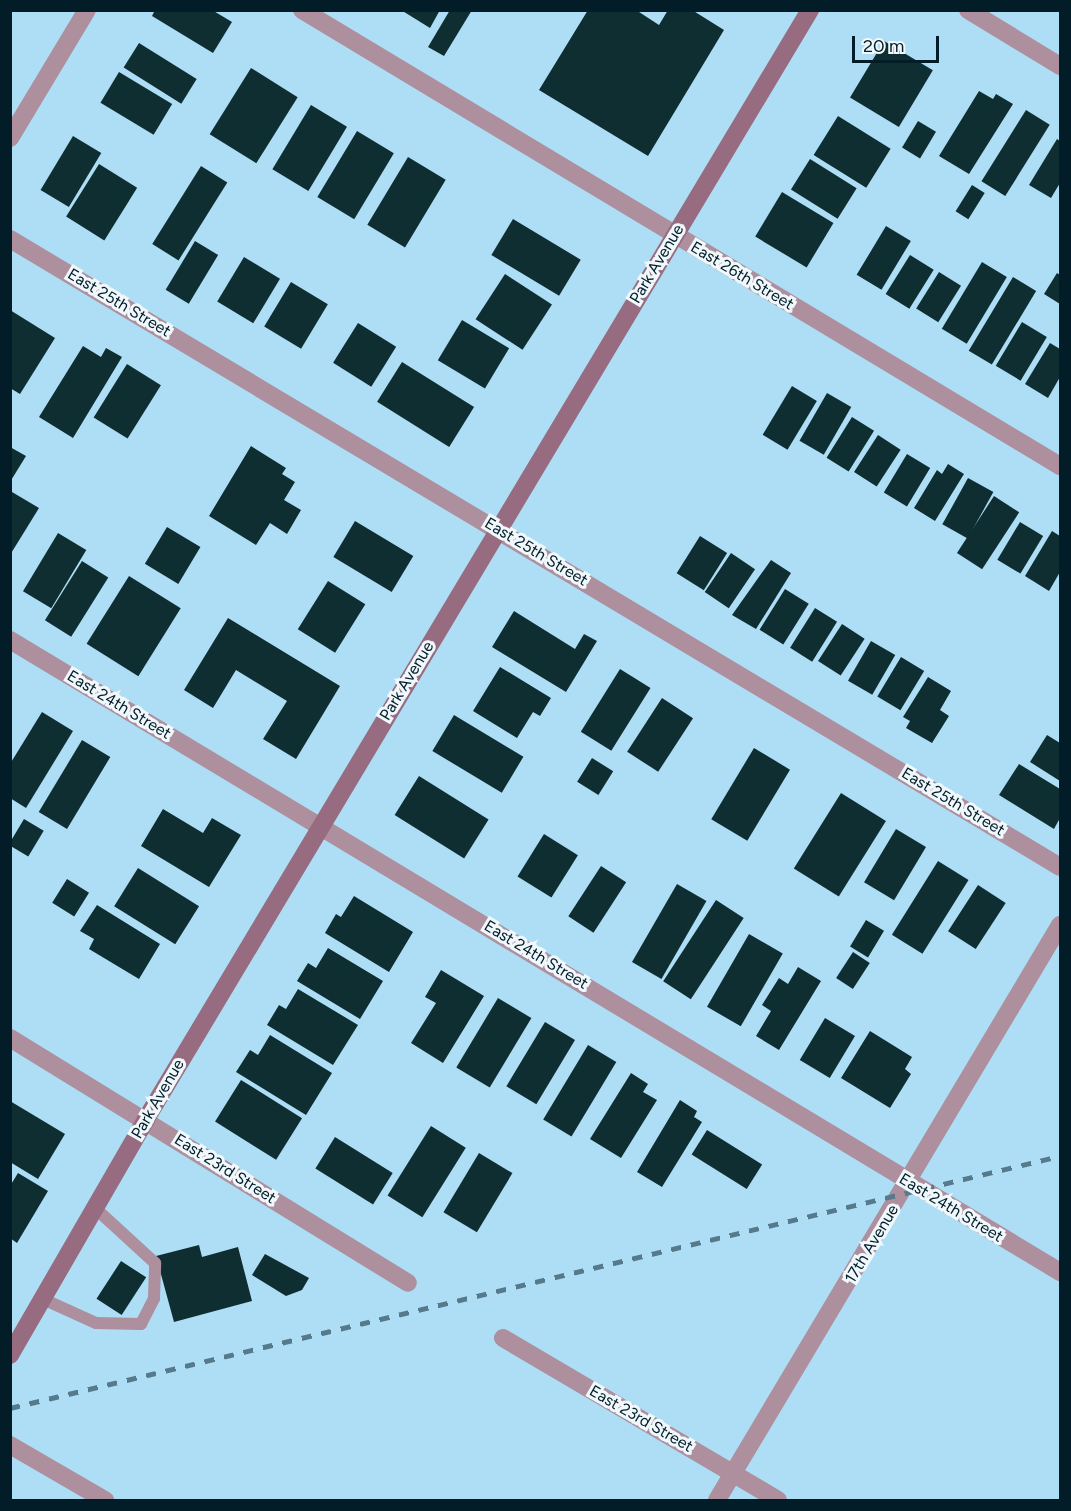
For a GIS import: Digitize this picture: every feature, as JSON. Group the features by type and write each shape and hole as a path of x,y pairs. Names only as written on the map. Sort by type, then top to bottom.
{"street":[{"path":"10,138 87,10"},
{"name":"East 26th Street","path":"302,10 674,236 1060,466"},
{"name":"Park Avenue","path":"10,1355 146,1119 810,10"},
{"path":"968,10 1060,66"},
{"name":"East 25th Street","path":"10,239 1060,867"},
{"name":"East 24th Street","path":"10,640 321,825 909,1183 1060,1272"},
{"name":"17th Avenue","path":"717,1500 909,1183 1060,925"},
{"name":"East 23rd Street","path":"10,1038 146,1119 408,1283"},
{"name":"East 23rd Street","path":"502,1338 778,1500"},
{"path":"10,1445 105,1500"}],"lane":[{"path":"43,1299 96,1323 141,1323 154,1298 155,1263 95,1208"}],"building":[{"path":"155,10 212,10 232,22 213,53 152,16"},
{"path":"401,10 440,10 430,28"},
{"path":"450,10 472,10 444,56 428,47"},
{"path":"588,10 636,10 659,25 668,10 692,10 724,30 648,156 539,90"},
{"path":"884,41 933,70 899,127 850,98"},
{"path":"139,43 197,79 181,104 124,68"},
{"path":"251,68 298,97 256,163 210,134"},
{"path":"119,72 172,104 154,135 100,103"},
{"path":"979,91 993,99 996,94 1013,104 969,174 939,156"},
{"path":"311,105 347,127 308,191 272,169"},
{"path":"1026,110 1050,125 1005,196 981,181"},
{"path":"838,116 891,149 866,188 814,155"},
{"path":"918,121 936,132 920,158 902,148"},
{"path":"357,131 394,153 354,219 317,197"},
{"path":"73,136 101,153 69,207 41,190"},
{"path":"1057,139 1060,141 1060,183 1051,198 1029,185"},
{"path":"408,157 446,180 405,247 367,225"},
{"path":"810,159 857,188 838,219 791,190"},
{"path":"99,164 137,188 104,240 66,217"},
{"path":"201,166 227,182 179,260 152,244"},
{"path":"972,185 985,193 968,219 956,211"},
{"path":"782,192 833,223 807,267 755,237"},
{"path":"513,219 581,260 559,296 491,255"},
{"path":"886,226 911,241 882,290 857,275"},
{"path":"195,241 218,255 189,304 166,290"},
{"path":"910,255 934,270 909,309 886,294"},
{"path":"244,257 280,279 253,323 217,302"},
{"path":"982,262 1007,277 967,344 942,329"},
{"path":"939,272 961,286 938,322 916,308"},
{"path":"1057,273 1060,275 1060,304 1044,294"},
{"path":"505,274 552,304 523,350 476,319"},
{"path":"1013,277 1036,291 992,365 969,351"},
{"path":"291,282 328,304 301,349 264,327"},
{"path":"10,310 55,338 20,394 10,388"},
{"path":"462,320 509,348 485,389 438,360"},
{"path":"1022,322 1047,337 1021,381 996,366"},
{"path":"358,323 396,347 371,387 333,363"},
{"path":"1050,343 1060,349 1060,377 1048,398 1025,384"},
{"path":"83,346 101,357 106,348 122,357 73,438 39,417"},
{"path":"402,362 474,407 449,447 377,402"},
{"path":"127,364 161,385 128,439 94,417"},
{"path":"792,386 817,401 788,450 763,435"},
{"path":"827,393 851,407 824,455 800,441"},
{"path":"852,417 874,431 849,471 827,458"},
{"path":"878,435 901,450 877,487 854,472"},
{"path":"251,446 286,468 282,474 295,482 284,500 301,510 287,534 270,523 256,545 209,516"},
{"path":"10,447 26,456 10,482"},
{"path":"907,454 930,468 907,506 884,493"},
{"path":"948,464 964,474 935,521 914,508 937,470 942,474"},
{"path":"968,478 993,492 968,538 942,524"},
{"path":"12,492 39,508 10,555 10,495"},
{"path":"994,496 1019,512 982,569 957,553"},
{"path":"355,521 413,556 392,592 333,557"},
{"path":"1020,522 1043,536 1020,574 997,560"},
{"path":"167,527 200,547 178,584 145,564"},
{"path":"1052,531 1060,536 1060,572 1049,591 1025,576"},
{"path":"58,533 86,550 51,608 23,591"},
{"path":"700,536 727,553 704,590 677,573"},
{"path":"731,553 755,569 729,608 705,592"},
{"path":"771,560 791,573 756,629 732,615"},
{"path":"82,561 108,577 71,637 45,620"},
{"path":"129,576 181,608 138,676 87,644"},
{"path":"328,581 365,604 335,653 298,629"},
{"path":"785,589 809,604 783,645 760,630"},
{"path":"815,608 837,622 812,662 790,648"},
{"path":"514,611 575,649 584,634 597,641 566,692 492,647"},
{"path":"228,618 340,686 296,759 263,739 287,701 236,670 213,708 184,690"},
{"path":"842,624 865,639 841,676 818,661"},
{"path":"871,641 895,655 872,695 848,681"},
{"path":"901,657 924,671 900,710 877,696"},
{"path":"500,667 551,698 540,716 533,712 517,738 473,711"},
{"path":"620,669 651,688 611,751 581,732"},
{"path":"928,677 951,691 940,710 949,716 932,743 906,728 910,721 903,717"},
{"path":"662,698 693,718 658,772 627,752"},
{"path":"42,712 73,731 26,808 10,798 10,764"},
{"path":"454,715 523,757 502,793 432,751"},
{"path":"1047,735 1060,743 1060,781 1030,762"},
{"path":"82,740 110,757 67,829 39,812"},
{"path":"754,748 790,770 747,841 711,819"},
{"path":"592,758 613,771 598,795 577,782"},
{"path":"1019,764 1060,789 1060,818 1054,829 999,795"},
{"path":"419,776 489,819 464,858 395,815"},
{"path":"841,793 886,821 839,897 794,868"},
{"path":"163,809 203,833 212,818 241,835 209,887 141,846"},
{"path":"24,819 44,831 28,857 10,846"},
{"path":"896,829 926,847 894,900 864,882"},
{"path":"544,834 578,855 551,898 518,876"},
{"path":"938,861 969,880 922,954 892,935"},
{"path":"601,866 626,882 593,933 568,916"},
{"path":"138,868 199,906 175,944 114,906"},
{"path":"67,879 89,893 74,917 52,903"},
{"path":"677,884 706,901 661,979 632,962"},
{"path":"978,885 1006,903 976,949 948,931"},
{"path":"354,896 413,932 389,972 325,933 336,914 341,917"},
{"path":"716,900 744,918 691,999 663,981"},
{"path":"97,905 160,944 139,979 89,949 94,939 80,931"},
{"path":"866,920 884,931 868,957 850,947"},
{"path":"749,934 783,954 741,1026 707,1007"},
{"path":"328,948 383,981 360,1019 297,981 308,963 316,968"},
{"path":"853,952 870,963 853,989 836,978"},
{"path":"798,967 821,981 779,1050 756,1036 771,1011 762,1005 779,978 788,984"},
{"path":"441,970 484,996 443,1063 411,1043 436,1003 425,997"},
{"path":"298,989 358,1025 333,1065 267,1025 279,1005 286,1009"},
{"path":"498,998 531,1018 490,1088 456,1067"},
{"path":"825,1018 855,1036 830,1078 800,1060"},
{"path":"545,1022 575,1040 536,1104 506,1086"},
{"path":"870,1031 912,1057 905,1069 911,1074 890,1108 841,1078"},
{"path":"270,1035 332,1073 306,1115 236,1072 250,1050 258,1055"},
{"path":"588,1045 616,1062 571,1137 543,1120"},
{"path":"631,1073 648,1084 643,1092 657,1100 621,1158 590,1139"},
{"path":"241,1080 302,1118 276,1160 215,1122"},
{"path":"680,1100 697,1111 694,1117 702,1122 662,1187 637,1172"},
{"path":"10,1101 65,1134 38,1179 10,1162"},
{"path":"431,1126 466,1148 422,1217 388,1196"},
{"path":"707,1130 762,1164 747,1189 692,1155"},
{"path":"335,1137 393,1173 373,1204 315,1168"},
{"path":"479,1153 512,1173 477,1232 443,1212"},
{"path":"18,1173 48,1191 17,1243 10,1238 10,1186"},
{"path":"199,1245 202,1257 238,1247 252,1301 174,1322 156,1256"},
{"path":"265,1254 309,1278 302,1290 286,1296 252,1275"},
{"path":"121,1261 146,1277 122,1315 96,1299"}],"railway":[{"path":"10,1408 1060,1156"}]}
